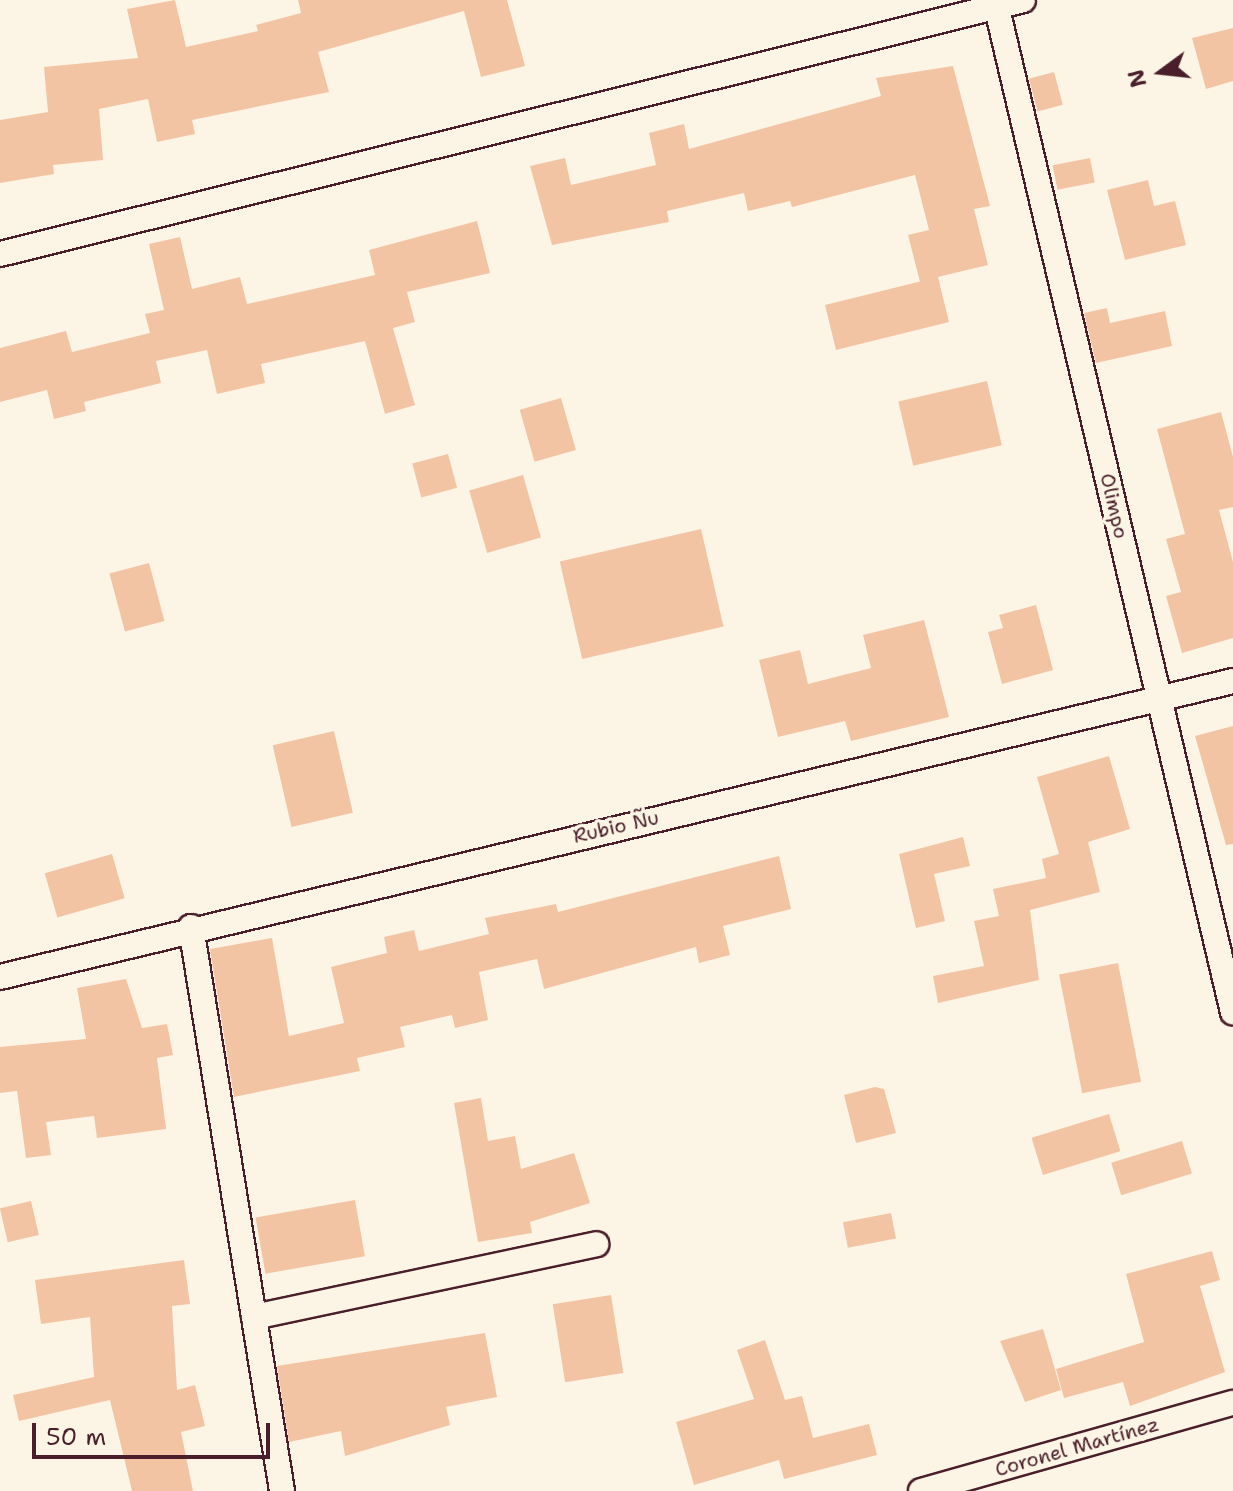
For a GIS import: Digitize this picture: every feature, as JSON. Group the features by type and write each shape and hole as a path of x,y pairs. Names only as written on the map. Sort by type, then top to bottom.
{"street":[{"path":"0,254 996,3 1023,0"},
{"name":"Olimpo","path":"996,3 1233,1012"},
{"name":"Rubio Ñu","path":"0,977 191,927 1233,681"},
{"path":"191,927 282,1491"},
{"path":"254,1317 596,1244"},
{"name":"Coronel Martínez","path":"921,1491 1233,1403"}],"building":[{"path":"175,0 186,47 258,31 256,25 301,13 298,0 507,0 525,66 481,77 464,11 318,52 329,92 192,120 195,134 157,142 148,99 99,109 103,160 53,165 54,174 0,183 0,120 48,112 44,67 138,58 127,9"},
{"path":"1233,28 1233,81 1206,89 1192,38"},
{"path":"953,66 990,206 974,209 988,265 938,277 949,322 836,350 825,305 920,282 908,235 929,230 915,175 792,207 790,201 748,211 744,193 667,211 669,222 552,245 530,166 565,158 571,185 656,165 649,133 684,124 689,149 881,96 876,78"},
{"path":"1054,72 1063,105 1038,112 1029,79"},
{"path":"1090,158 1095,183 1057,190 1053,165"},
{"path":"1148,180 1154,206 1175,201 1186,245 1125,260 1107,190"},
{"path":"477,221 490,273 407,292 415,322 393,328 415,405 385,414 365,341 261,364 265,383 217,394 207,350 156,361 161,383 84,402 86,411 54,419 47,390 0,402 0,348 66,331 72,352 150,333 145,314 164,310 149,244 180,237 192,289 240,277 247,304 375,275 369,250"},
{"path":"1107,308 1110,323 1165,311 1172,346 1096,363 1084,313"},
{"path":"987,381 1002,445 913,466 898,401"},
{"path":"561,398 576,450 535,462 520,410"},
{"path":"1221,412 1233,457 1233,507 1219,510 1233,562 1233,638 1182,653 1166,596 1181,592 1166,539 1185,534 1157,429"},
{"path":"448,454 457,488 421,497 412,464"},
{"path":"523,475 541,537 487,553 469,490"},
{"path":"701,529 723,626 582,659 560,562"},
{"path":"149,563 165,621 125,632 109,574"},
{"path":"1036,605 1053,670 1002,684 988,632 1003,628 999,615"},
{"path":"924,620 949,717 851,741 845,721 778,737 759,660 800,650 808,684 871,668 863,635"},
{"path":"1233,726 1233,844 1226,845 1195,736"},
{"path":"334,731 353,813 292,827 273,745"},
{"path":"1109,756 1130,829 1088,842 1100,892 1030,910 1039,980 938,1003 933,976 984,966 974,921 999,916 993,889 1046,878 1042,859 1059,854 1037,777"},
{"path":"963,837 970,866 934,874 945,921 916,928 899,854"},
{"path":"112,854 125,898 57,918 45,873"},
{"path":"779,856 791,909 723,926 730,955 699,963 696,947 544,989 537,959 479,972 488,1020 455,1028 452,1015 400,1027 405,1047 357,1058 360,1071 234,1097 210,949 272,938 289,1036 344,1023 331,967 387,953 384,937 414,930 419,951 489,934 485,918 556,904 558,912"},
{"path":"1118,963 1141,1082 1082,1093 1059,974"},
{"path":"126,979 142,1028 167,1024 173,1055 157,1058 166,1129 97,1138 94,1116 46,1122 51,1155 26,1158 17,1091 0,1093 0,1047 86,1039 77,988"},
{"path":"875,1087 884,1089 896,1133 856,1143 844,1095"},
{"path":"481,1098 488,1141 515,1136 521,1169 574,1153 590,1203 530,1222 532,1233 478,1242 454,1103"},
{"path":"1109,1114 1120,1151 1043,1175 1032,1138"},
{"path":"1182,1141 1192,1174 1121,1195 1111,1163"},
{"path":"355,1200 365,1256 265,1274 256,1218"},
{"path":"31,1201 39,1235 8,1242 0,1208"},
{"path":"891,1213 896,1239 848,1248 843,1222"},
{"path":"1212,1251 1220,1280 1200,1286 1225,1372 1130,1406 1123,1382 1064,1398 1056,1369 1144,1342 1126,1274"},
{"path":"184,1260 190,1304 172,1306 177,1390 195,1385 205,1426 181,1432 193,1491 132,1491 110,1400 19,1421 13,1395 94,1377 90,1317 41,1324 35,1280"},
{"path":"611,1295 623,1373 565,1382 553,1304"},
{"path":"1043,1329 1061,1390 1025,1402 1000,1341"},
{"path":"485,1333 497,1397 446,1407 450,1425 345,1456 341,1431 289,1442 277,1366"},
{"path":"765,1340 785,1400 802,1396 813,1438 869,1424 877,1455 784,1479 779,1460 694,1485 676,1422 754,1399 737,1350"}]}
